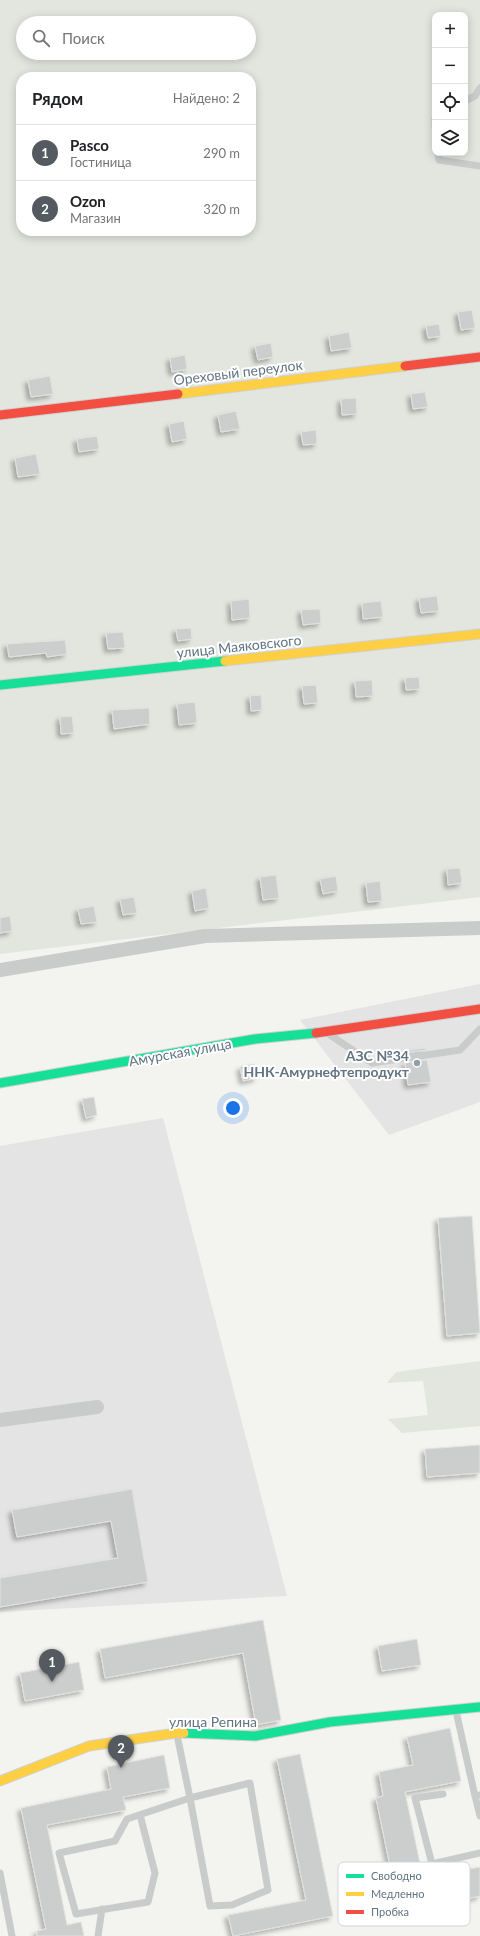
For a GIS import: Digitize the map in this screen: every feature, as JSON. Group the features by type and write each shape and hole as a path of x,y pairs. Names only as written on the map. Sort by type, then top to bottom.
{"street":[{"name":"Ореховый переулок","path":"0,415 480,357"},
{"name":"улица Маяковского","path":"0,685 480,634"},
{"path":"0,970 205,936 480,928"},
{"name":"Амурская улица","path":"0,1083 254,1039 325,1032 480,1009"},
{"path":"0,1420 97,1408"},
{"name":"улица Репина","path":"0,1781 89,1746 176,1733 255,1736 330,1722 480,1707"}],"lane":[{"path":"468,100 475,96 480,88"},
{"path":"438,156 439,160 480,166"},
{"path":"325,1032 372,1063 460,1050 480,1029"},
{"path":"456,1709 478,1796 480,1816"},
{"path":"140,1815 155,1873 148,1902 76,1914 59,1853 115,1842 127,1819 190,1798 250,1783 268,1890 232,1905 210,1906 190,1798 176,1733"},
{"path":"431,1862 415,1798 443,1794"},
{"path":"441,1862 480,1853"},
{"path":"0,1873 12,1936"},
{"path":"98,1936 102,1910"}],"shaded area":[{"path":"0,0 480,0 480,897 0,954"},
{"path":"480,984 480,1102 389,1135 300,1020"},
{"path":"163,1118 287,1596 0,1612 0,1146"},
{"path":"480,1361 480,1426 402,1433 388,1419 428,1415 423,1381 387,1383 396,1372"}],"building":[{"path":"472,310 475,328 461,330 458,312"},
{"path":"439,324 441,336 428,338 426,326"},
{"path":"349,332 352,348 331,351 329,336"},
{"path":"271,343 273,357 258,360 255,346"},
{"path":"185,355 187,369 172,372 170,358"},
{"path":"50,376 53,394 31,397 28,380"},
{"path":"425,392 428,407 413,409 411,394"},
{"path":"356,398 357,414 342,415 341,399"},
{"path":"236,411 240,429 221,432 218,415"},
{"path":"184,421 187,439 172,442 169,424"},
{"path":"316,430 317,444 303,445 301,432"},
{"path":"97,436 99,449 79,452 77,439"},
{"path":"36,454 40,474 18,477 15,458"},
{"path":"437,596 439,611 421,613 419,598"},
{"path":"249,599 250,618 232,620 231,601"},
{"path":"381,601 383,617 363,619 362,603"},
{"path":"320,609 321,623 303,625 301,610"},
{"path":"191,628 192,639 178,641 176,629"},
{"path":"123,632 125,648 108,649 106,633"},
{"path":"65,640 67,654 47,657 46,653 9,657 7,644"},
{"path":"419,677 420,689 406,690 405,678"},
{"path":"372,680 373,696 356,697 355,681"},
{"path":"316,685 318,703 304,704 302,686"},
{"path":"261,695 262,710 251,711 250,696"},
{"path":"195,702 197,723 179,725 177,704"},
{"path":"149,708 150,724 114,729 112,710"},
{"path":"72,716 74,733 61,734 60,717"},
{"path":"460,868 462,883 448,885 447,869"},
{"path":"276,875 279,898 263,900 260,877"},
{"path":"336,876 338,891 323,894 320,879"},
{"path":"380,881 382,901 368,902 366,883"},
{"path":"206,888 209,908 195,911 192,891"},
{"path":"134,897 137,913 123,915 120,899"},
{"path":"94,906 97,922 81,924 78,909"},
{"path":"10,916 12,931 0,933 0,918"},
{"path":"426,1048 426,1050 404,1053 403,1051"},
{"path":"427,1060 431,1082 408,1085 405,1063"},
{"path":"254,1064 257,1078 243,1081 240,1067"},
{"path":"94,1097 97,1115 86,1118 82,1099"},
{"path":"472,1216 480,1333 447,1336 438,1218"},
{"path":"480,1445 480,1473 427,1477 425,1449"},
{"path":"132,1489 148,1582 0,1607 0,1578 118,1558 111,1521 17,1537 12,1510"},
{"path":"263,1620 281,1720 256,1725 243,1653 105,1678 100,1649"},
{"path":"417,1639 421,1665 382,1671 378,1646"},
{"path":"79,1662 84,1690 25,1701 20,1673"},
{"path":"450,1728 461,1781 405,1792 420,1862 389,1862 376,1798 383,1796 379,1772 413,1765 407,1737"},
{"path":"300,1754 333,1916 233,1936 228,1915 306,1900 277,1759"},
{"path":"164,1755 170,1788 123,1797 126,1810 47,1825 67,1925 81,1922 84,1936 37,1936 37,1931 46,1929 21,1808 111,1789 107,1767"},
{"path":"480,1867 480,1896 470,1898 470,1869"}],"traffic: fast":[{"path":"0,685 225,661"},
{"path":"0,1083 255,1039 316,1033"},
{"path":"184,1733 255,1736 330,1722 480,1707"}],"traffic: slow":[{"path":"178,394 405,366"},
{"path":"225,661 480,634"},
{"path":"0,1781 89,1746 184,1733"}],"traffic: jam":[{"path":"405,366 480,357"},
{"path":"0,415 178,394"},
{"path":"316,1033 480,1009"}],"place":[{"name":"АЗС №34 ННК-Амурнефтепродукт","path":"417,1063"},
{"name":"Pasco","path":"52,1682"},
{"name":"Ozon","path":"121,1768"}]}
